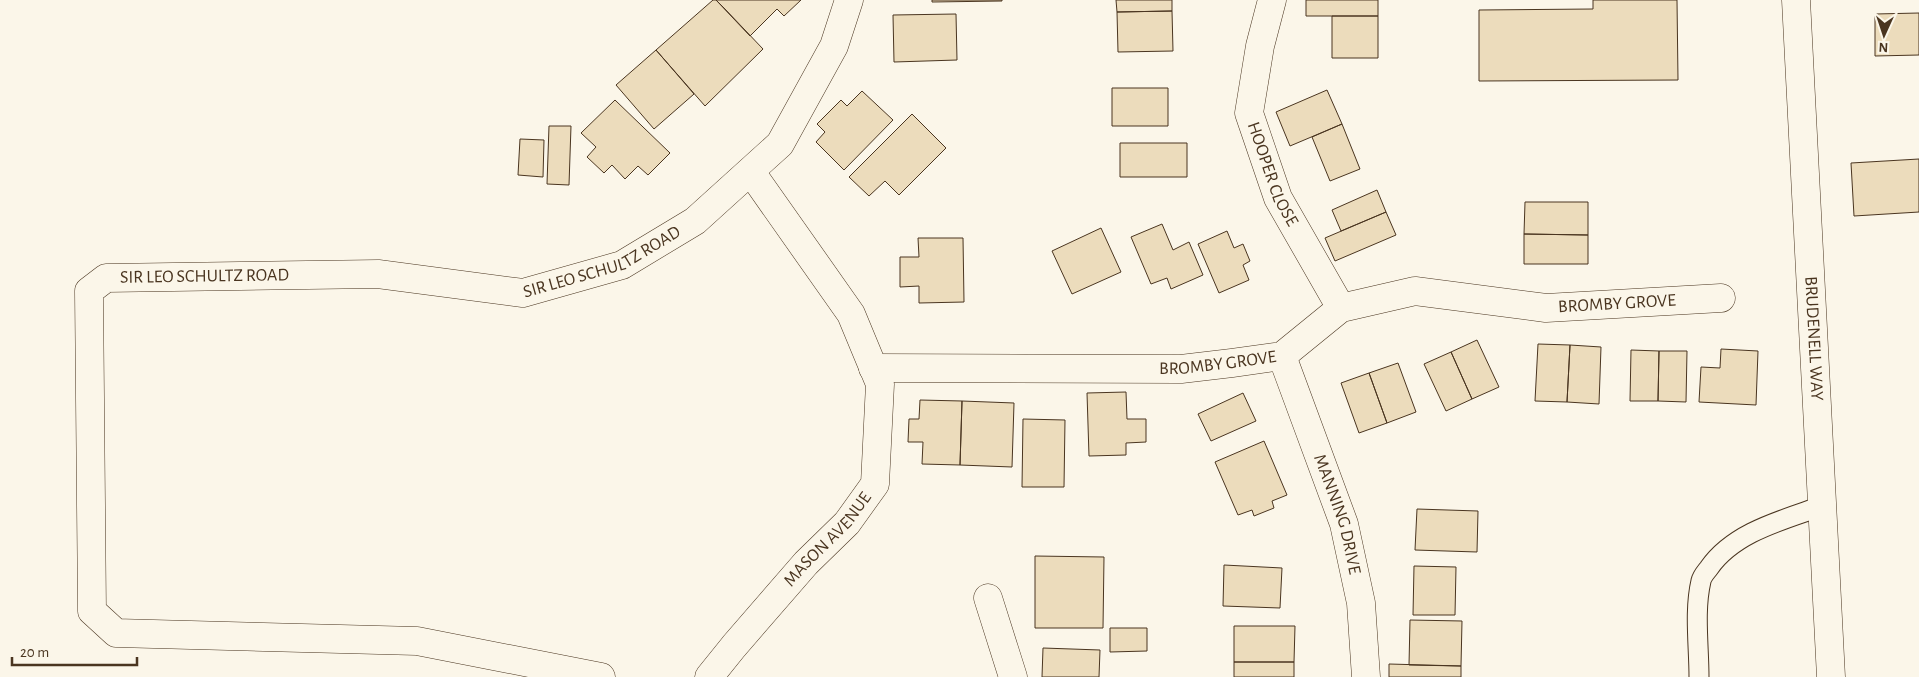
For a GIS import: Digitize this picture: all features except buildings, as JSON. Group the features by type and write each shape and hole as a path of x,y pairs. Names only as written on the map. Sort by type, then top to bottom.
{"street":[{"name":"SIR LEO SCHULTZ ROAD","path":"601,677 417,641 116,634 92,611 89,291 106,278 378,274 523,292 622,265 695,221 780,144 834,46 848,0"},
{"name":"HOOPER CLOSE","path":"1272,0 1260,46 1249,113 1278,198 1341,308"},
{"name":"BRUDENELL WAY","path":"1796,0 1831,677"},
{"name":"MASON AVENUE","path":"709,677 806,563 847,523 875,484 880,384 874,368 851,314 751,172"},
{"name":"BROMBY GROVE","path":"874,368 1181,369 1282,356 1341,308 1415,291 1546,308 1721,298"},
{"name":"MANNING DRIVE","path":"1282,356 1344,524 1361,603 1366,677"},
{"path":"988,598 1013,677"}],"lane":[{"path":"1699,677 1698,609 1701,579 1705,572 1714,560 1730,545 1768,526 1822,506"}]}
